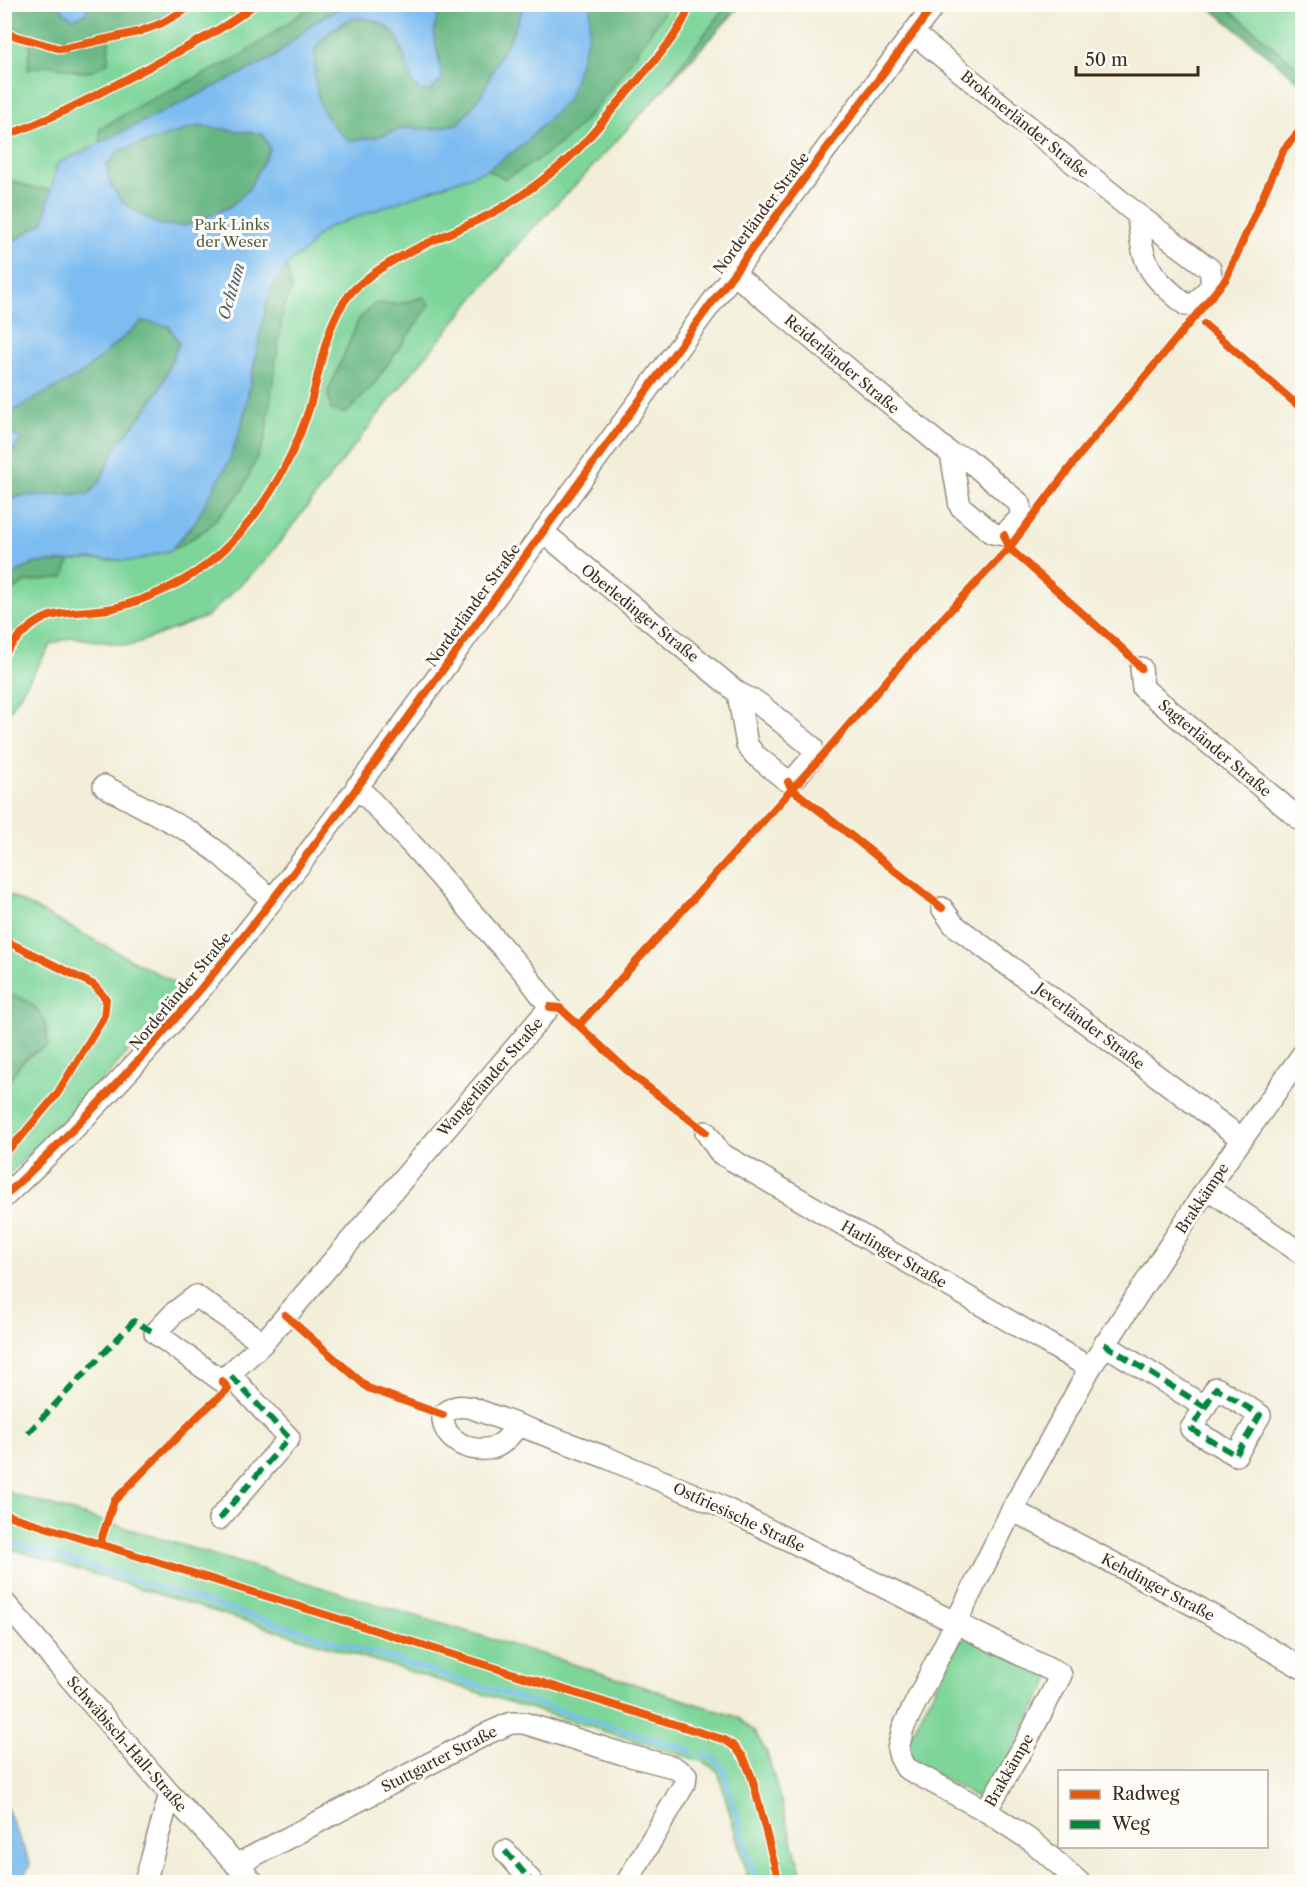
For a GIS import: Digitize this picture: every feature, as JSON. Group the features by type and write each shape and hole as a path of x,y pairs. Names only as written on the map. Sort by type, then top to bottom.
{"street":[{"name":"Norderländer Straße","path":"4,1197 44,1160 131,1069 189,1003 271,899 357,786 733,273 935,4"},
{"name":"Brokmerländer Straße","path":"914,33 1138,215"},
{"name":"Reiderländer Straße","path":"733,273 951,454"},
{"name":"Oberledinger Straße","path":"543,532 738,693"},
{"name":"Sagterländer Straße","path":"1141,668 1143,688 1302,821"},
{"path":"104,786 190,832 216,851 271,899"},
{"name":"Wangerländer Straße","path":"263,1343 550,1007 536,986 357,786"},
{"name":"Jeverländer Straße","path":"942,908 954,925 1242,1139"},
{"name":"Brakkämpe","path":"955,1622 1061,1675 986,1811 906,1768 898,1749 903,1728 924,1689 955,1622 1012,1510 1104,1344 1208,1188 1302,1055"},
{"name":"Harlinger Straße","path":"706,1132 720,1153 1090,1368"},
{"path":"1208,1188 1302,1254"},
{"path":"196,1296 263,1343 222,1381 155,1333 175,1312 196,1296"},
{"path":"1104,1344 1205,1407"},
{"path":"219,1520 289,1438 229,1374"},
{"name":"Ostfriesische Straße","path":"517,1426 605,1457 714,1503 955,1622"},
{"name":"Kehdinger Straße","path":"1012,1510 1210,1614 1302,1668"},
{"name":"Schwäbisch-Hall-Straße","path":"4,1602 170,1794 254,1882"},
{"name":"Stuttgarter Straße","path":"236,1865 486,1734 511,1723 524,1723 673,1767 686,1774 685,1783 627,1882"},
{"path":"145,1882 170,1794"},
{"path":"986,1811 1033,1842 1079,1882"},
{"path":"505,1851 532,1882"}],"green space":[{"path":"727,4 741,5 667,85 681,64"},
{"name":"Park Links der Weser","path":"5,5 741,5 583,177 528,233 392,397 265,561 206,617 129,646 72,637 51,644 5,719"},
{"path":"11,5 59,5 64,12 86,14 88,5 186,5 148,25 109,36 108,62 92,70 80,72 49,66 28,70 31,36 5,22"},
{"path":"313,5 345,5 316,21 273,58 100,143 100,129 138,106 239,57"},
{"path":"442,5 524,5 512,35 482,94 460,123 434,129 403,128 377,137 349,141 332,127 320,106 314,84 315,48 327,34 352,18 367,19 385,25 396,35 404,56 440,59 434,32"},
{"path":"591,5 666,5 663,14 624,71 603,99 572,133 544,155 505,179 487,170 524,144 588,37"},
{"path":"1207,5 1224,5 1302,71 1302,84"},
{"path":"1224,5 1302,5 1302,71"},
{"path":"198,126 263,133 270,149 249,190 231,206 186,226 160,225 121,202 110,184 107,166 118,151"},
{"path":"4,178 32,188 51,190 44,222 5,246"},
{"path":"286,265 292,290 283,309 265,440 242,491 207,529 171,550 194,523 242,424 268,296"},
{"path":"423,297 430,305 373,385 346,414 331,410 328,392 359,319 376,303 398,304"},
{"path":"142,321 169,326 179,343 161,387 106,466 100,481 89,494 20,496 5,503 5,460 21,440 11,431 5,431 5,415 81,374"},
{"path":"69,561 64,577 26,582 5,596 5,578 35,563"},
{"path":"4,892 181,986 97,1086 5,1177"},
{"path":"5,994 24,1000 38,1010 46,1026 48,1046 22,1063 5,1089"},
{"path":"5,1486 10,1493 551,1657 737,1717 754,1731 767,1753 804,1882 749,1882 718,1771 704,1762 5,1547"},
{"path":"967,1637 1052,1676 987,1797 977,1798 913,1762 909,1753 909,1739 959,1641"}],"water":[{"path":"59,5 88,5 86,14 73,18"},
{"name":"Ochtum","path":"345,5 443,5 434,33 442,79 430,91 418,90 409,74 398,39 386,26 378,22 364,18 351,19 342,23 318,44 315,50 315,78 318,99 327,117 349,141 377,137 403,128 434,129 460,123 482,94 512,35 524,5 591,5 588,37 569,98 524,144 487,170 329,227 316,237 307,249 286,265 268,296 242,424 229,461 194,523 171,550 134,561 92,559 35,563 5,578 5,503 20,496 89,494 100,481 118,443 144,413 161,387 179,343 169,326 142,321 81,374 5,415 5,246 44,222 57,164 273,58 316,21","holes":["198,126 263,134 270,149 248,190 231,206 186,226 160,225 138,213 122,202 110,184 107,166 118,151"]},
{"path":"5,431 10,431 21,440 5,460"},
{"path":"4,1802 30,1863 23,1882 5,1882"}],"waterway":[{"path":"4,1540 691,1751"},
{"path":"701,1754 716,1760 724,1770 756,1882"}],"marked path":[{"path":"28,1433 134,1321 155,1333"},
{"path":"1104,1344 1205,1407 1191,1429 1236,1455 1260,1415 1216,1388 1205,1407"},
{"path":"219,1519 289,1438 229,1374"},
{"path":"505,1851 532,1882"}],"cycle path":[{"path":"4,33 61,49 138,32 160,24 196,4"},
{"path":"4,136 61,113 115,85 218,30 255,4"},
{"path":"4,654 22,634 45,618 59,614 114,608 141,600 194,574 216,557 259,510 291,454 307,415 331,327 348,296 361,283 398,258 500,209 558,168 587,140 657,58 680,26 690,4"},
{"path":"4,1197 99,1103 144,1054 188,1004 273,899 354,792 670,359 935,4"},
{"path":"579,1025 822,756 913,650 1009,548 1078,457 1226,279 1284,149 1302,128"},
{"path":"1204,324 1302,409"},
{"path":"1004,535 1009,548 1125,651 1141,668"},
{"path":"788,782 792,789 942,908"},
{"path":"4,940 94,985 106,999 104,1017 57,1094 21,1137 4,1153"},
{"path":"550,1007 560,1008 632,1075 706,1132"},
{"path":"285,1315 368,1388 443,1415"},
{"path":"100,1543 114,1501 228,1389 222,1381"},
{"path":"4,1514 725,1740 744,1758 752,1778 779,1882"}]}
